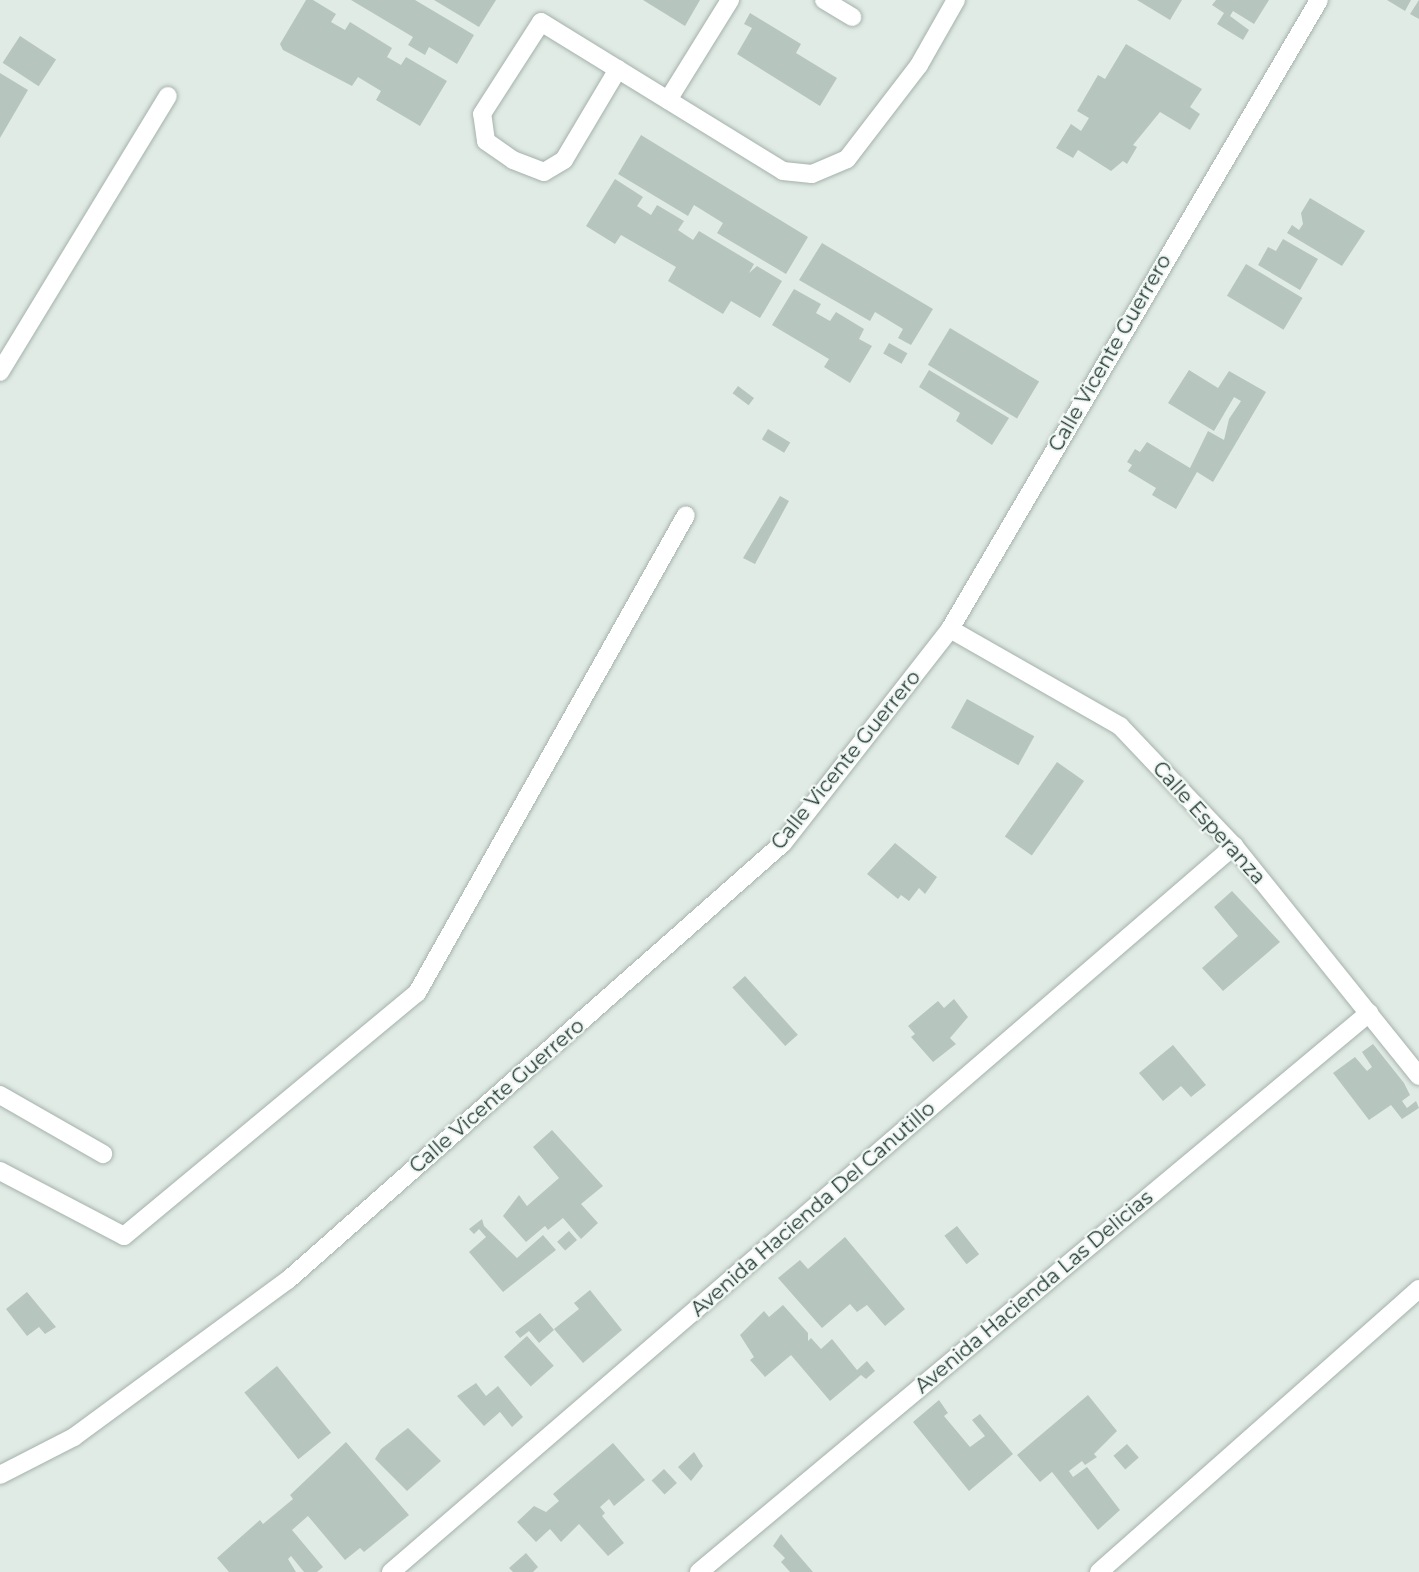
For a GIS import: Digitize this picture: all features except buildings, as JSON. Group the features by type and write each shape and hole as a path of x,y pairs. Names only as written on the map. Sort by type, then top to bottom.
{"street":[{"path":"668,100 730,0"},
{"path":"824,0 852,17"},
{"path":"618,69 564,160 544,172 513,160 486,141 482,114 541,22 618,69 783,171 812,174 847,159 919,64 956,0"},
{"name":"Calle Vicente Guerrero","path":"0,1475 74,1437 288,1280 774,851 950,629 1320,0"},
{"path":"0,372 168,96"},
{"path":"0,1171 123,1236 417,993 686,515"},
{"name":"Calle Esperanza","path":"950,629 1120,726 1234,846 1419,1076"},
{"name":"Avenida Hacienda Del Canutillo","path":"391,1572 1234,846"},
{"name":"Avenida Hacienda Las Delicias","path":"699,1572 1369,1013"},
{"path":"0,1095 103,1154"},
{"path":"1099,1572 1419,1289"}]}
